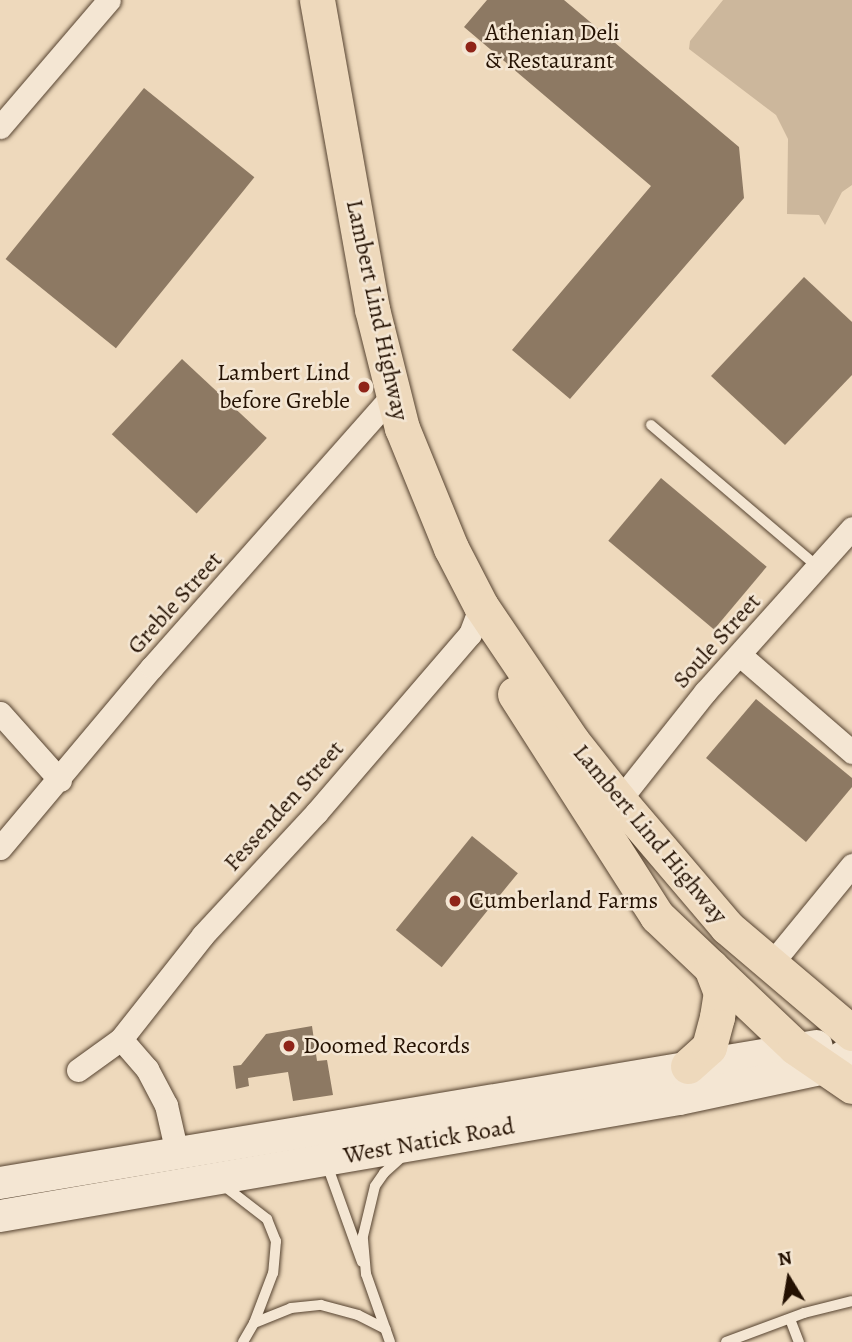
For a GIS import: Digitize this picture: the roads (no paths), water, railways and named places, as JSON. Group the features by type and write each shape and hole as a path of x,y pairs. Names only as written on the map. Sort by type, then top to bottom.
{"main road":[{"name":"Lambert Lind Highway","path":"317,0 372,309 393,395 402,428 451,548 481,606 572,741 727,927 852,1033"},
{"name":"Lambert Lind Highway","path":"481,606 500,670 549,752 657,916 795,1047 843,1068"},
{"path":"688,1066 709,1047 718,1017 721,993 711,967"},
{"name":"West Natick Road","path":"0,1216 215,1179 322,1144 688,1066 795,1047 852,1043"},
{"name":"West Natick Road","path":"0,1183 177,1153 428,1140 679,1099 843,1068"}],"street":[{"path":"0,127 109,0"},
{"name":"Greble Street","path":"0,848 60,780 152,667 393,395"},
{"name":"Soule Street","path":"625,793 679,723 852,528"},
{"name":"Fessenden Street","path":"78,1070 121,1039 203,935 316,813 470,635 481,606"},
{"path":"740,655 852,752"},
{"path":"0,713 60,780"},
{"path":"772,964 852,865"},
{"path":"121,1039 147,1069 166,1105 177,1153"}],"lane":[{"path":"651,425 818,567"},
{"path":"366,1274 363,1236 375,1186 395,1161 428,1140"},
{"path":"322,1144 390,1342"},
{"path":"215,1179 252,1206 273,1229 276,1254 272,1273 254,1323 243,1342"},
{"path":"726,1342 852,1301"},
{"path":"254,1323 291,1308 321,1305 358,1315 386,1329"},
{"path":"790,1319 799,1342"}],"place":[{"name":"Athenian Deli & Restaurant","path":"471,47"},
{"name":"Lambert Lind before Greble","path":"364,387"},
{"name":"Cumberland Farms","path":"455,901"},
{"name":"Doomed Records","path":"289,1046"}]}
